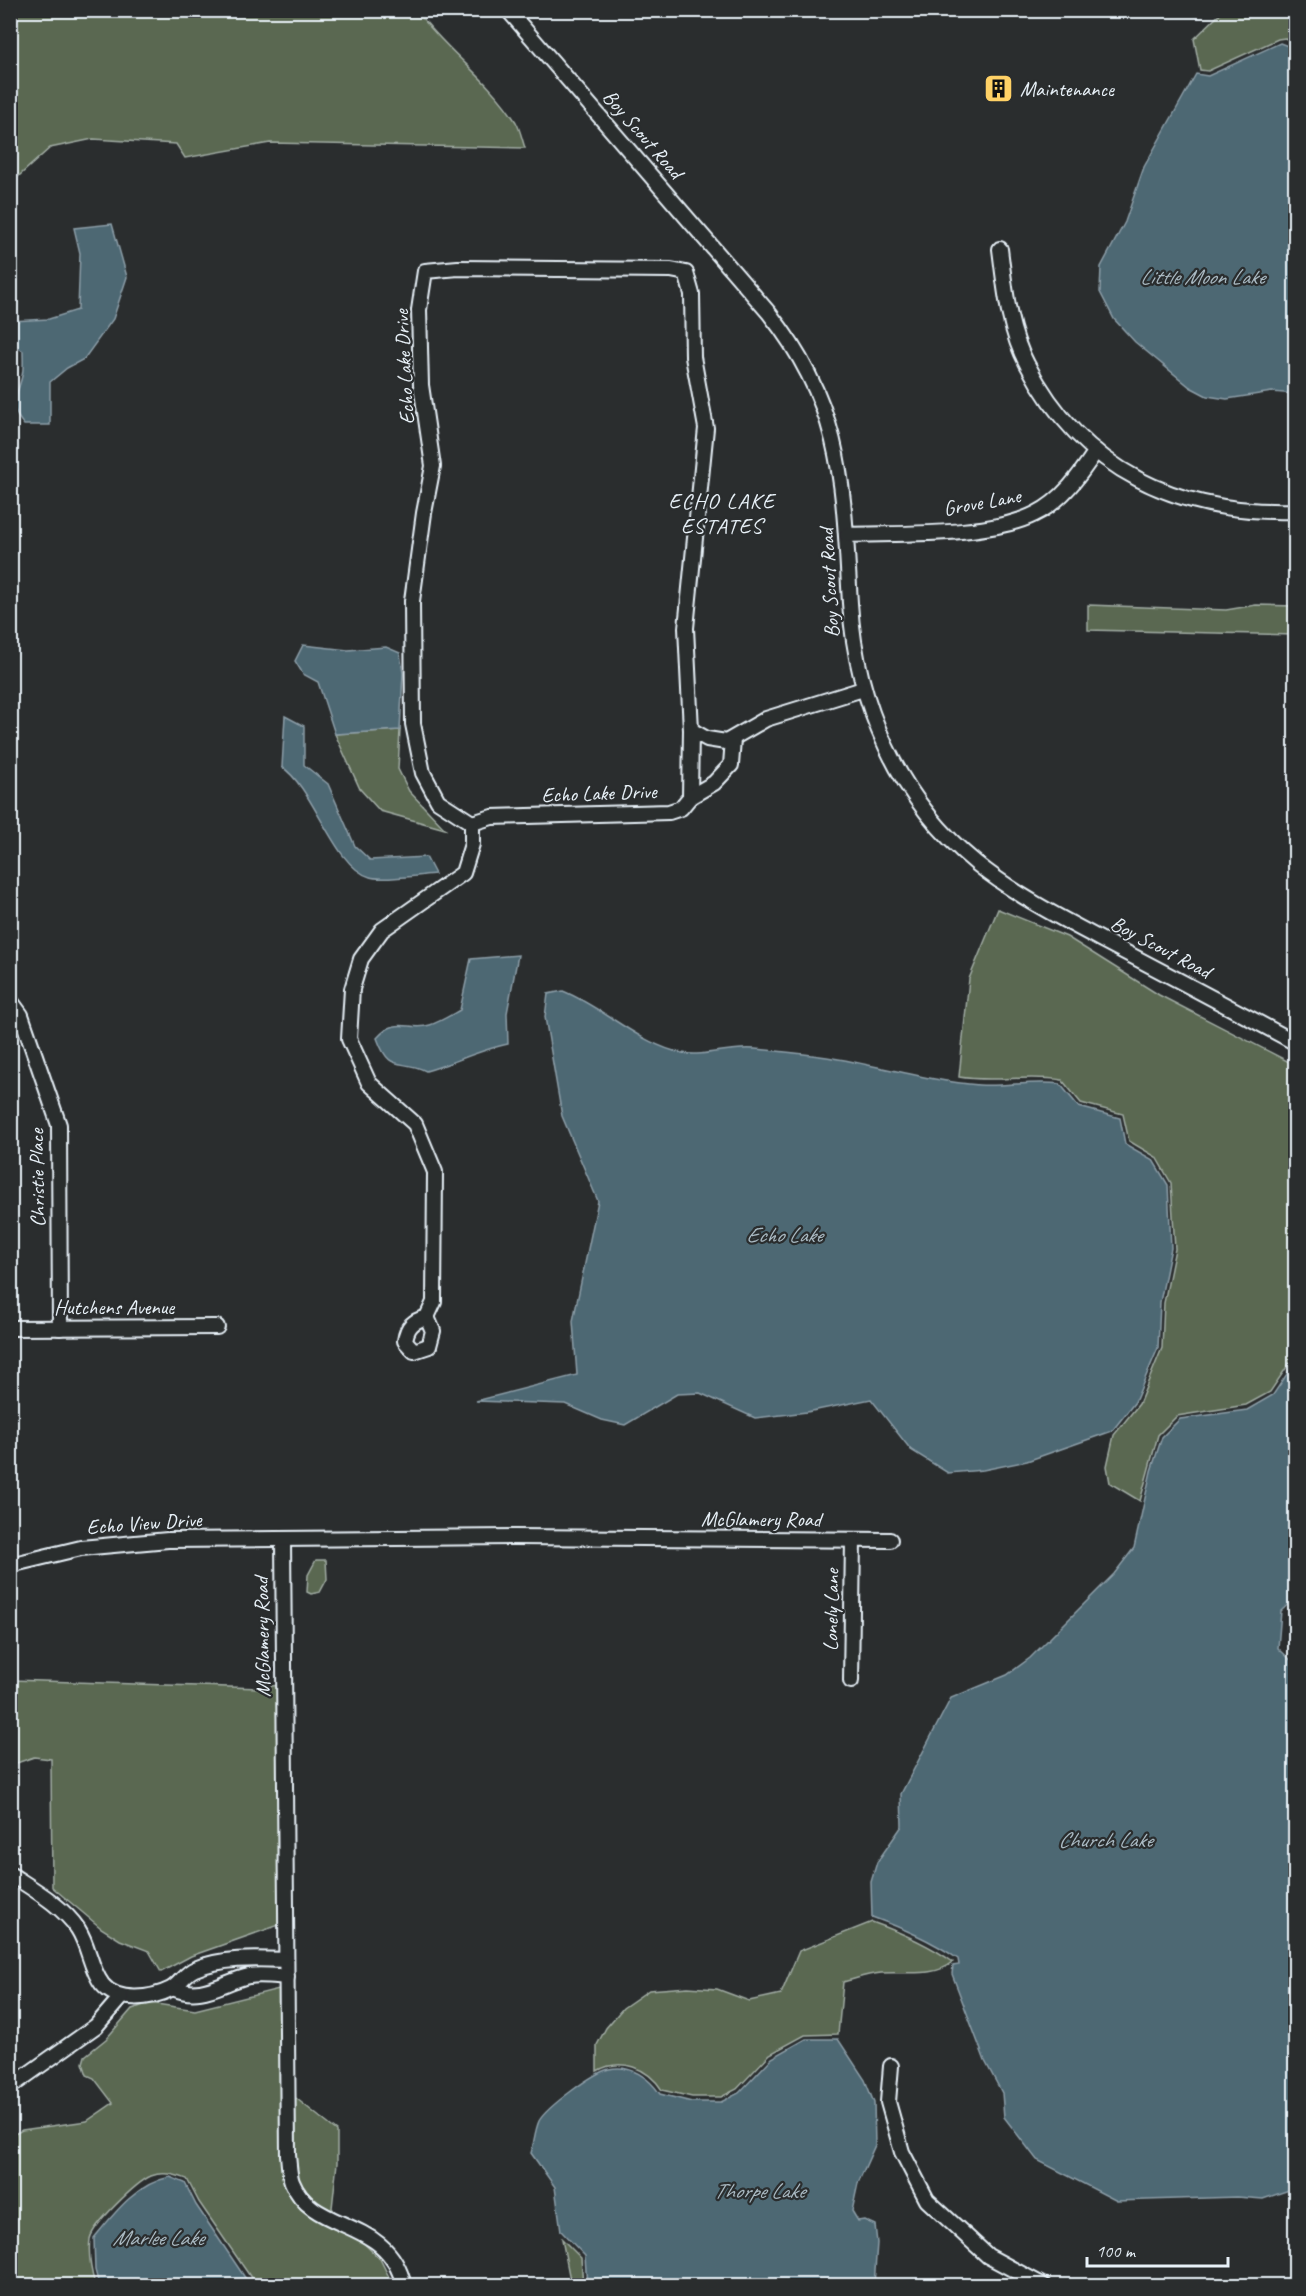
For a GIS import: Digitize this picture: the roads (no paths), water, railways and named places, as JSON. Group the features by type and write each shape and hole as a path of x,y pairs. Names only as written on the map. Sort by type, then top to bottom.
{"street":[{"name":"Boy Scout Road","path":"508,10 758,301 795,350 818,395 834,439 844,491 852,633 863,689 885,746 906,783 939,827 976,863 1044,908 1296,1043"},
{"path":"1000,249 1008,310 1026,363 1058,413 1096,451 1131,478 1176,497 1211,506 1268,512 1296,512"},
{"name":"Echo Lake Drive","path":"690,797 691,729 686,628 706,428 693,357 692,294 686,273 671,270 458,268 425,271 419,310 421,385 434,466 424,513 412,601 413,724 423,773 438,801 472,823 492,817 656,814 681,808 690,797 714,783 731,765 733,739"},
{"name":"Grove Lane","path":"847,535 973,530 1035,514 1058,498 1080,475 1096,451"},
{"path":"691,729 714,741 733,739 766,718 863,689"},
{"path":"427,1317 434,1302 435,1172 415,1124 369,1083 349,1039 352,988 361,959 382,930 463,873 472,844 472,823"},
{"name":"Christie Place","path":"10,1000 21,1015 59,1125 60,1328"},
{"name":"Hutchens Avenue","path":"10,1328 217,1328"},
{"name":"McGlamery Road","path":"404,2286 390,2253 373,2237 318,2212 304,2201 292,2182 288,2154 282,1539 515,1537 890,1540"},
{"name":"Echo View Drive","path":"10,1565 81,1548 168,1540 282,1539"},
{"name":"Lonely Lane","path":"851,1681 853,1540"},
{"path":"10,1874 48,1901 78,1930 93,1969 104,1986 121,1997 136,1998 173,1988 180,1979 195,1969 213,1964 260,1959 286,1960"},
{"path":"173,1988 184,1993 204,1993 250,1976 286,1977"},
{"path":"10,2087 96,2026 121,1997"},
{"path":"891,2066 888,2102 902,2152 927,2200 988,2256 1044,2286"}],"water":[{"name":"Little Moon Lake","path":"1280,43 1296,49 1295,394 1272,392 1227,399 1207,396 1190,387 1135,342 1114,319 1100,292 1101,267 1125,222 1144,167 1196,74 1208,76"},
{"path":"112,224 127,277 113,319 84,359 67,368 50,382 50,425 24,425 15,407 23,373 23,351 11,343 11,321 49,319 78,310 80,253 74,228"},
{"path":"303,645 348,650 386,647 400,653 403,673 400,730 335,734 318,682 303,674 295,661"},
{"path":"285,716 304,726 304,765 328,784 355,846 370,860 426,857 435,874 375,878 357,870 346,859 304,792 282,767"},
{"path":"518,955 507,1013 508,1044 426,1071 396,1063 386,1057 377,1038 384,1031 397,1026 423,1027 460,1010 471,959"},
{"name":"Echo Lake","path":"563,991 591,1005 631,1031 674,1051 704,1054 734,1049 755,1049 830,1057 932,1079 963,1083 1060,1084 1079,1107 1120,1118 1125,1144 1153,1160 1168,1185 1171,1248 1160,1302 1158,1348 1135,1402 1112,1431 1027,1461 983,1470 948,1473 911,1450 871,1399 807,1412 755,1418 700,1393 677,1394 625,1425 602,1420 565,1404 476,1401 577,1375 573,1321 598,1201 562,1116 545,1017 548,994"},
{"name":"Church Lake","path":"1295,1362 1295,1598 1281,1611 1278,1648 1296,1665 1295,2188 1263,2199 1237,2197 1117,2201 1037,2160 1004,2117 1002,2093 985,2061 952,1974 953,1966 959,1965 958,1959 916,1935 872,1917 871,1882 877,1862 902,1826 901,1794 951,1698 1007,1675 1030,1658 1114,1574 1134,1548 1151,1471 1162,1437 1180,1419 1247,1410 1273,1395"},
{"name":"Thorpe Lake","path":"806,2039 838,2039 865,2080 874,2103 875,2145 858,2183 852,2211 858,2221 864,2220 875,2225 877,2243 874,2285 587,2285 585,2256 561,2231 555,2187 531,2153 539,2121 544,2115 560,2099 582,2084 602,2072 617,2068 632,2070 639,2074 660,2094 692,2102 721,2102 739,2093 772,2058"},
{"name":"Marlee Lake","path":"170,2177 185,2183 196,2205 250,2285 99,2285 95,2270 94,2238 127,2200 147,2186"}],"place":[{"name":"Maintenance","path":"999,89"}],"district":[{"name":"ECHO LAKE ESTATES","path":"722,512"}]}
